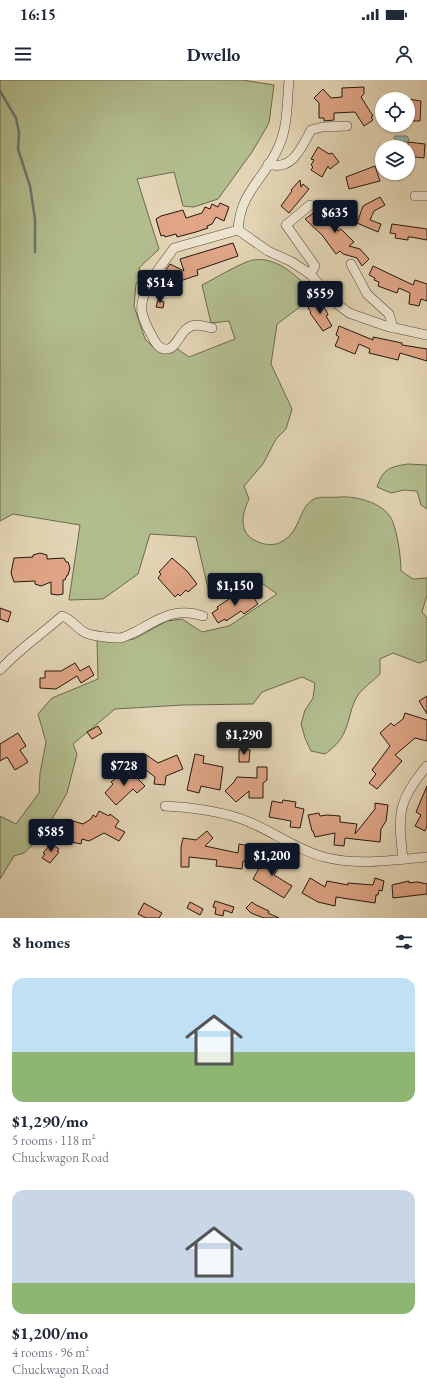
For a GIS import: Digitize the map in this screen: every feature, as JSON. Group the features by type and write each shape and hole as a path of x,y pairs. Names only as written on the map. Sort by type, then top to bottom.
{"street":[{"path":"238,230 239,216 243,201 274,156 283,134 289,80"},
{"path":"268,164 277,167 285,165 298,153 311,130 322,127 347,126"},
{"path":"415,196 427,196"},
{"path":"310,205 286,225 315,266 310,274"},
{"path":"238,230 268,251 292,262 310,274 337,304 349,313 393,328 427,335"},
{"path":"212,328 197,325 189,327 184,331 172,348 168,350 162,348 155,343 148,329 142,313 142,304 145,294 153,279 174,248 238,230"},
{"path":"351,264 367,294 389,314 393,328"},
{"path":"0,670 14,654 34,637 45,631 62,616 90,635 121,638 162,617 177,612 189,612 202,616"},
{"path":"403,859 400,831 402,806 409,788 427,766"},
{"path":"166,806 192,807 248,821 305,850 323,857 344,861 372,862 427,857"}],"green space":[{"path":"0,80 242,80 274,85 269,123 252,152 218,199 194,207 183,206 174,172 137,179 159,249 139,268 142,278 136,284 134,306 145,339 156,350 176,348 189,357 235,339 229,321 211,323 202,285 235,267 253,260 262,260 280,265 303,282 316,295 277,324 271,364 292,409 286,429 276,439 263,464 244,486 249,499 244,513 243,526 245,531 254,540 263,544 273,544 279,543 286,539 292,533 305,508 314,499 323,497 345,497 366,500 379,506 389,515 392,520 399,550 401,571 413,579 427,578 427,595 422,612 427,618 427,660 419,663 393,653 380,659 380,674 358,695 353,704 342,736 336,745 325,754 311,751 305,738 301,724 305,710 313,698 315,683 302,677 262,692 253,704 183,705 115,709 73,744 77,754 67,793 43,835 24,853 14,856 0,879 0,816 16,824 39,793 40,773 46,742 38,714 52,698 98,679 97,640 134,639 167,621 182,619 202,632 229,626 277,594 253,577 210,597 196,537 150,534 138,574 103,599 69,600 80,525 13,514 0,521"},
{"path":"408,464 427,465 427,509 421,505 417,491 404,490 391,493 377,487 382,476 388,470 396,466"}],"water":[{"path":"395,136 407,136 409,140 397,140 394,138"}],"building":[{"path":"364,87 364,94 361,97 373,116 371,117 373,120 364,126 355,112 334,113 334,120 324,121 324,118 319,118 319,103 314,98 323,89 331,98 342,97 342,88"},
{"path":"415,100 421,101 420,121 415,121"},
{"path":"415,143 425,144 424,158 415,157"},
{"path":"318,147 329,154 332,153 339,162 330,169 328,166 322,177 311,170 313,167 311,165 314,160 311,159"},
{"path":"375,166 375,180 380,181 349,189 346,177"},
{"path":"300,180 301,187 303,184 309,189 289,213 281,206 292,191 291,190"},
{"path":"380,197 385,205 374,211 370,220 381,224 378,232 357,223 363,206"},
{"path":"220,203 229,207 224,221 216,217 212,224 207,226 208,228 177,237 176,234 165,237 164,235 161,236 156,219 161,216 183,210 186,218 202,213 205,207 210,209 212,204 218,207"},
{"path":"329,205 337,213 330,222 338,231 341,229 354,242 349,246 360,249 369,259 362,266 357,258 343,254 340,251 336,254 322,235 305,219 319,209 322,212"},
{"path":"392,224 427,229 427,240 411,237 408,237 408,240 395,238 396,234 390,233"},
{"path":"233,243 238,256 197,270 198,275 177,282 173,291 162,286 166,278 162,276 170,264 184,271 180,259"},
{"path":"373,266 413,285 415,280 427,284 427,301 421,299 419,306 409,304 410,293 399,288 397,293 378,286 379,282 374,280 375,278 369,275"},
{"path":"158,300 164,302 163,308 156,307"},
{"path":"317,300 326,310 328,315 326,316 332,326 323,331 308,308"},
{"path":"339,326 373,340 373,337 402,343 402,345 427,349 427,361 400,353 398,360 369,353 370,349 359,344 355,354 335,346 339,337 336,335"},
{"path":"40,553 47,555 47,559 64,558 66,562 68,562 70,568 68,575 65,580 63,580 63,594 51,594 51,582 41,586 35,584 35,581 14,582 11,573 14,558 33,557 33,555"},
{"path":"172,558 187,571 197,584 188,592 186,590 180,596 178,594 175,597 158,578 161,574 159,572"},
{"path":"249,591 258,604 244,614 241,611 226,621 225,619 218,623 212,613 218,609 217,607 238,593 241,597"},
{"path":"0,608 11,612 8,622 0,619"},
{"path":"75,663 80,671 89,666 94,675 81,683 77,676 56,689 40,688 40,678 45,678 45,671 61,671"},
{"path":"427,696 427,714 419,701"},
{"path":"405,713 427,720 427,741 415,738 395,755 402,761 377,789 369,783 376,774 372,770 390,746 380,733 391,723 394,726 403,719"},
{"path":"98,726 102,733 92,739 87,732"},
{"path":"18,733 26,746 20,750 28,762 15,770 7,757 0,761 0,744"},
{"path":"239,750 250,750 249,762 239,762"},
{"path":"145,754 158,763 177,755 183,769 166,776 165,785 154,784 155,777 138,764"},
{"path":"195,754 204,756 203,763 223,767 220,790 201,786 199,793 187,790"},
{"path":"257,767 267,767 267,780 263,783 263,798 249,798 249,791 236,802 225,791 237,777 257,778"},
{"path":"128,769 145,786 137,793 133,789 116,805 105,793 113,784 111,782"},
{"path":"427,786 427,826 425,831 415,826 421,815 416,812"},
{"path":"283,800 296,802 295,807 304,809 300,828 290,827 291,821 269,817 272,801 282,803"},
{"path":"375,803 388,805 386,821 381,829 380,842 345,838 344,846 334,845 335,833 315,837 308,815 319,813 320,816 340,816 340,822 357,824 355,834 375,809"},
{"path":"99,811 109,816 110,814 119,821 115,827 125,832 119,841 104,833 89,841 82,839 81,844 72,842 73,836 67,834 70,823 72,824 73,821 83,824 91,819 93,815 96,817"},
{"path":"207,831 213,838 205,846 238,853 239,844 250,846 247,862 243,861 242,869 216,866 217,860 189,857 189,867 181,867 181,847 183,838 196,840"},
{"path":"51,844 59,849 57,851 59,852 50,863 42,858 45,854 43,853"},
{"path":"267,854 282,863 274,875 292,886 284,898 253,879"},
{"path":"310,878 325,887 327,881 348,885 348,883 373,885 375,878 384,881 382,891 379,890 378,895 376,895 375,903 336,897 335,906 318,902 302,893"},
{"path":"409,881 409,883 417,882 427,884 427,894 393,898 392,885"},
{"path":"215,901 234,907 232,913 224,910 223,916 215,914 216,908 213,907"},
{"path":"190,902 203,909 200,915 187,908"},
{"path":"252,902 269,911 268,913 279,918 264,918 251,913 246,908"},
{"path":"144,903 162,913 159,918 146,918 138,914"}],"waterway":[{"path":"0,91 16,118 19,133 18,149 30,186 35,219 35,252"}]}
